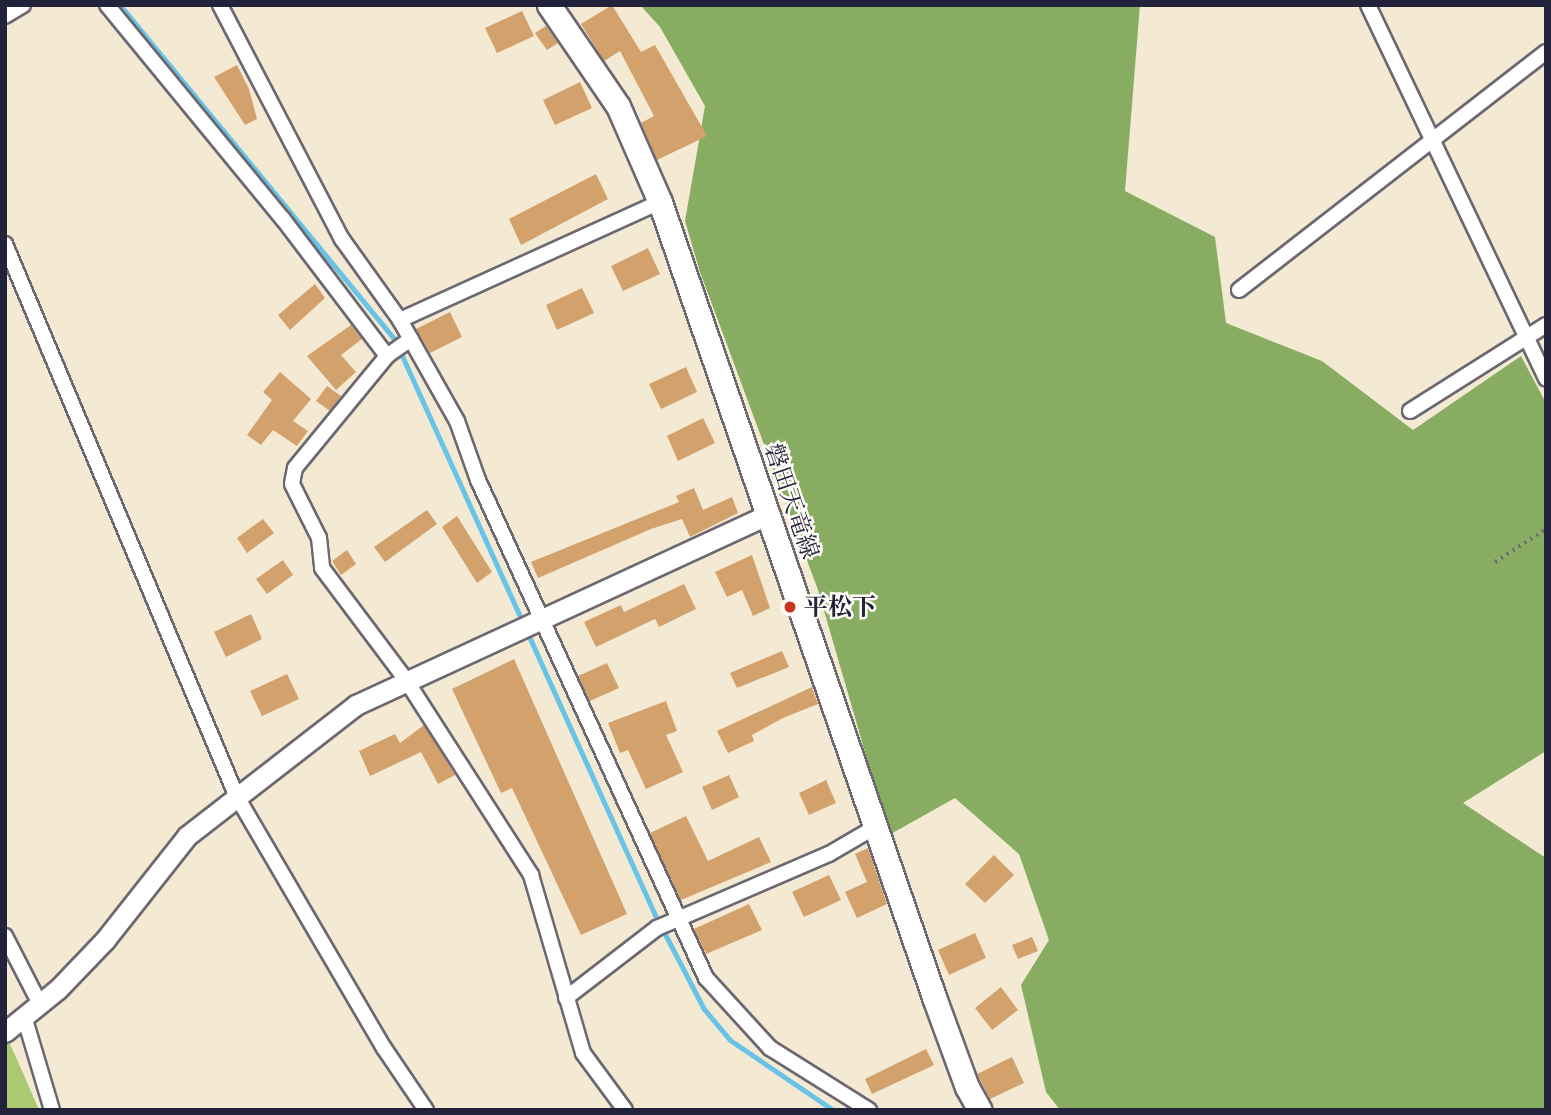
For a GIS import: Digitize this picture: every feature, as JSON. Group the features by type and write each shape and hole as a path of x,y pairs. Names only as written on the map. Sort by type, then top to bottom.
{"main road":[{"name":"磐田天竜線","path":"549,5 618,106 660,202 943,1023 980,1110"}],"street":[{"path":"5,16 23,5"},
{"path":"107,5 268,201 387,356"},
{"path":"219,5 342,239 400,320 457,421 533,623 675,920 706,978 748,1028 770,1048 869,1110"},
{"path":"1368,5 1546,380"},
{"path":"1239,290 1546,52"},
{"path":"400,320 660,202"},
{"path":"5,244 236,795 384,1048 426,1110"},
{"path":"1410,411 1546,325"},
{"path":"411,339 387,356 295,468 292,484 319,537 322,568 406,680 531,876 583,1053 625,1110"},
{"path":"20,1019 105,940 187,836 236,795 356,705 769,514"},
{"path":"566,998 657,928 829,854 877,826"},
{"path":"5,936 20,1019 52,1110"}],"path":[{"path":"1495,562 1546,529"}],"green space":[{"path":"640,5 1140,5 1125,191 1215,237 1226,323 1322,361 1413,430 1521,356 1546,403 1546,751 1463,803 1546,858 1546,1110 1060,1110 1046,1092 1021,985 1049,940 1019,854 955,798 889,835 818,590 700,272 685,221 705,106 660,27"},
{"path":"5,1033 23,1073 39,1110 5,1110"}],"building":[{"path":"612,5 641,52 655,45 707,136 657,160 641,123 654,116 620,51 604,61 581,24"},
{"path":"522,11 534,36 497,53 485,28"},
{"path":"546,26 558,43 547,50 535,33"},
{"path":"237,65 249,89 257,119 245,125 214,77"},
{"path":"580,82 592,108 555,125 543,100"},
{"path":"596,174 608,199 521,245 509,219"},
{"path":"648,248 660,274 623,291 611,266"},
{"path":"315,284 325,298 290,330 278,315"},
{"path":"582,288 594,313 557,330 546,305"},
{"path":"450,312 462,337 430,353 416,329"},
{"path":"351,325 362,339 341,355 356,372 336,390 307,356"},
{"path":"686,367 697,392 661,409 649,384"},
{"path":"280,372 311,399 293,421 308,431 297,446 273,430 261,445 247,435 272,400 263,392"},
{"path":"327,386 341,396 330,411 316,401"},
{"path":"703,418 715,443 678,461 667,436"},
{"path":"694,488 703,510 732,497 738,513 690,537 682,519 651,529 538,578 531,562 679,502 676,496"},
{"path":"427,510 437,524 385,562 374,547"},
{"path":"457,516 492,572 477,583 442,527"},
{"path":"263,519 274,533 247,553 237,538"},
{"path":"347,550 356,564 341,575 332,561"},
{"path":"752,555 770,608 753,616 742,590 727,597 715,572"},
{"path":"283,560 293,575 267,594 256,579"},
{"path":"684,584 696,609 659,627 655,619 596,647 584,622 621,605 624,612"},
{"path":"251,614 262,639 226,657 214,632"},
{"path":"782,651 789,667 737,688 730,673"},
{"path":"514,659 627,914 581,935 512,788 501,793 452,689"},
{"path":"607,663 619,688 590,701 578,676"},
{"path":"287,674 299,699 262,716 250,691"},
{"path":"812,687 818,704 783,718 752,735 754,741 728,753 717,731"},
{"path":"666,701 677,731 666,735 683,772 646,789 628,750 620,753 608,723"},
{"path":"424,725 455,775 438,784 421,752 370,776 359,751 395,734 400,743"},
{"path":"729,775 739,797 712,810 702,787"},
{"path":"826,780 836,803 809,815 799,793"},
{"path":"686,816 708,861 759,837 771,862 681,900 650,833"},
{"path":"868,848 887,904 857,918 845,892 867,882 855,854"},
{"path":"994,855 1014,875 985,903 965,884"},
{"path":"829,875 841,900 804,917 792,892"},
{"path":"749,904 762,930 706,954 694,929"},
{"path":"975,933 986,958 949,975 938,950"},
{"path":"1032,937 1038,951 1018,959 1012,945"},
{"path":"1001,987 1018,1010 992,1030 975,1008"},
{"path":"926,1049 934,1065 872,1094 865,1079"},
{"path":"1012,1057 1024,1083 990,1099 977,1074"}],"waterway":[{"path":"120,5 394,338 655,915 704,1009 730,1040 833,1110"}],"place":[{"name":"平松下","path":"790,607"}]}
